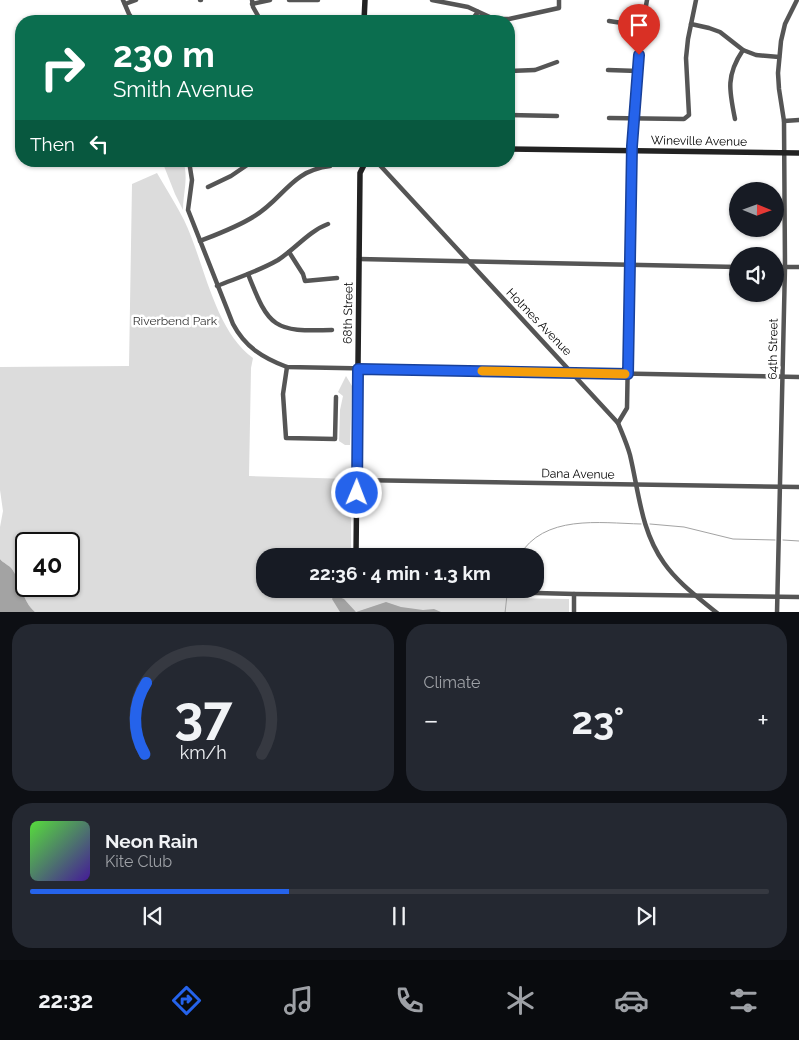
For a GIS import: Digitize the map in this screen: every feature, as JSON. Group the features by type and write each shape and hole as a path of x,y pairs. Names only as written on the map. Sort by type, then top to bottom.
{"street":[{"path":"131,15 124,2 136,0"},
{"path":"257,15 252,2 270,0"},
{"path":"289,0 318,0"},
{"path":"364,15 365,0"},
{"path":"432,0 468,7 485,15"},
{"path":"515,18 559,8 559,0"},
{"path":"618,423 627,408 632,150 642,26 648,0"},
{"path":"609,118 687,118 690,112 686,80 686,58 696,0"},
{"name":"64th Street","path":"778,612 785,267 784,121 779,89 779,57 786,24 797,0"},
{"path":"608,21 642,26"},
{"path":"691,24 720,32 743,50 756,55 779,57"},
{"path":"735,119 730,94 730,78 734,65 743,50"},
{"path":"515,70 535,70 558,62"},
{"path":"608,70 638,71"},
{"path":"515,115 557,116"},
{"path":"784,121 799,120"},
{"name":"Wineville Avenue","path":"515,149 799,153"},
{"path":"190,167 192,180 188,210 232,324 241,338 258,354 287,367 799,377"},
{"path":"208,187 231,176 241,167"},
{"path":"200,241 254,217 278,199 294,180 302,174 314,168 322,167"},
{"name":"68th Street","path":"356,548 360,173 363,167"},
{"name":"Holmes Avenue","path":"381,167 618,423 629,452 642,516 647,531 663,563 676,577 717,612"},
{"path":"217,286 266,266 289,252 314,230 328,224"},
{"path":"289,252 303,274 305,281 337,278"},
{"path":"359,258 729,267"},
{"path":"785,267 799,267"},
{"path":"248,274 261,308 275,323 298,330 332,330"},
{"path":"287,367 283,394 286,438 334,439 336,397"},
{"name":"Dana Avenue","path":"357,480 799,486"},
{"path":"544,593 799,596"},
{"path":"574,594 574,612"}],"green space":[{"path":"164,167 185,167 186,179 183,210"},
{"name":"Riverbend Park","path":"157,173 184,220 219,313 240,346 253,358 251,368 249,476 351,479 351,548 256,548 256,598 569,599 569,612 35,612 27,603 25,597 80,597 80,532 15,532 15,574 12,569 0,559 0,527 3,511 0,490 0,367 129,366 132,184"},
{"path":"346,376 352,386 350,445 345,445 339,441 340,410 343,396 338,392"}],"shaded area":[{"path":"0,559 12,569 15,574 15,597 25,597 27,603 35,612 0,612"},
{"path":"332,599 344,599 356,612 340,612"},
{"path":"386,602 401,607 423,610 434,609 441,612 356,612"}],"waterway":[{"path":"526,548 543,533 558,527 591,523 641,524"},
{"path":"650,524 684,527 733,539 775,540"},
{"path":"783,540 799,541"},
{"path":"505,612 507,598"}],"slow traffic":[{"path":"482,371 625,374"}],"route":[{"path":"357,493 358,369 628,374 632,146 639,55"}]}
